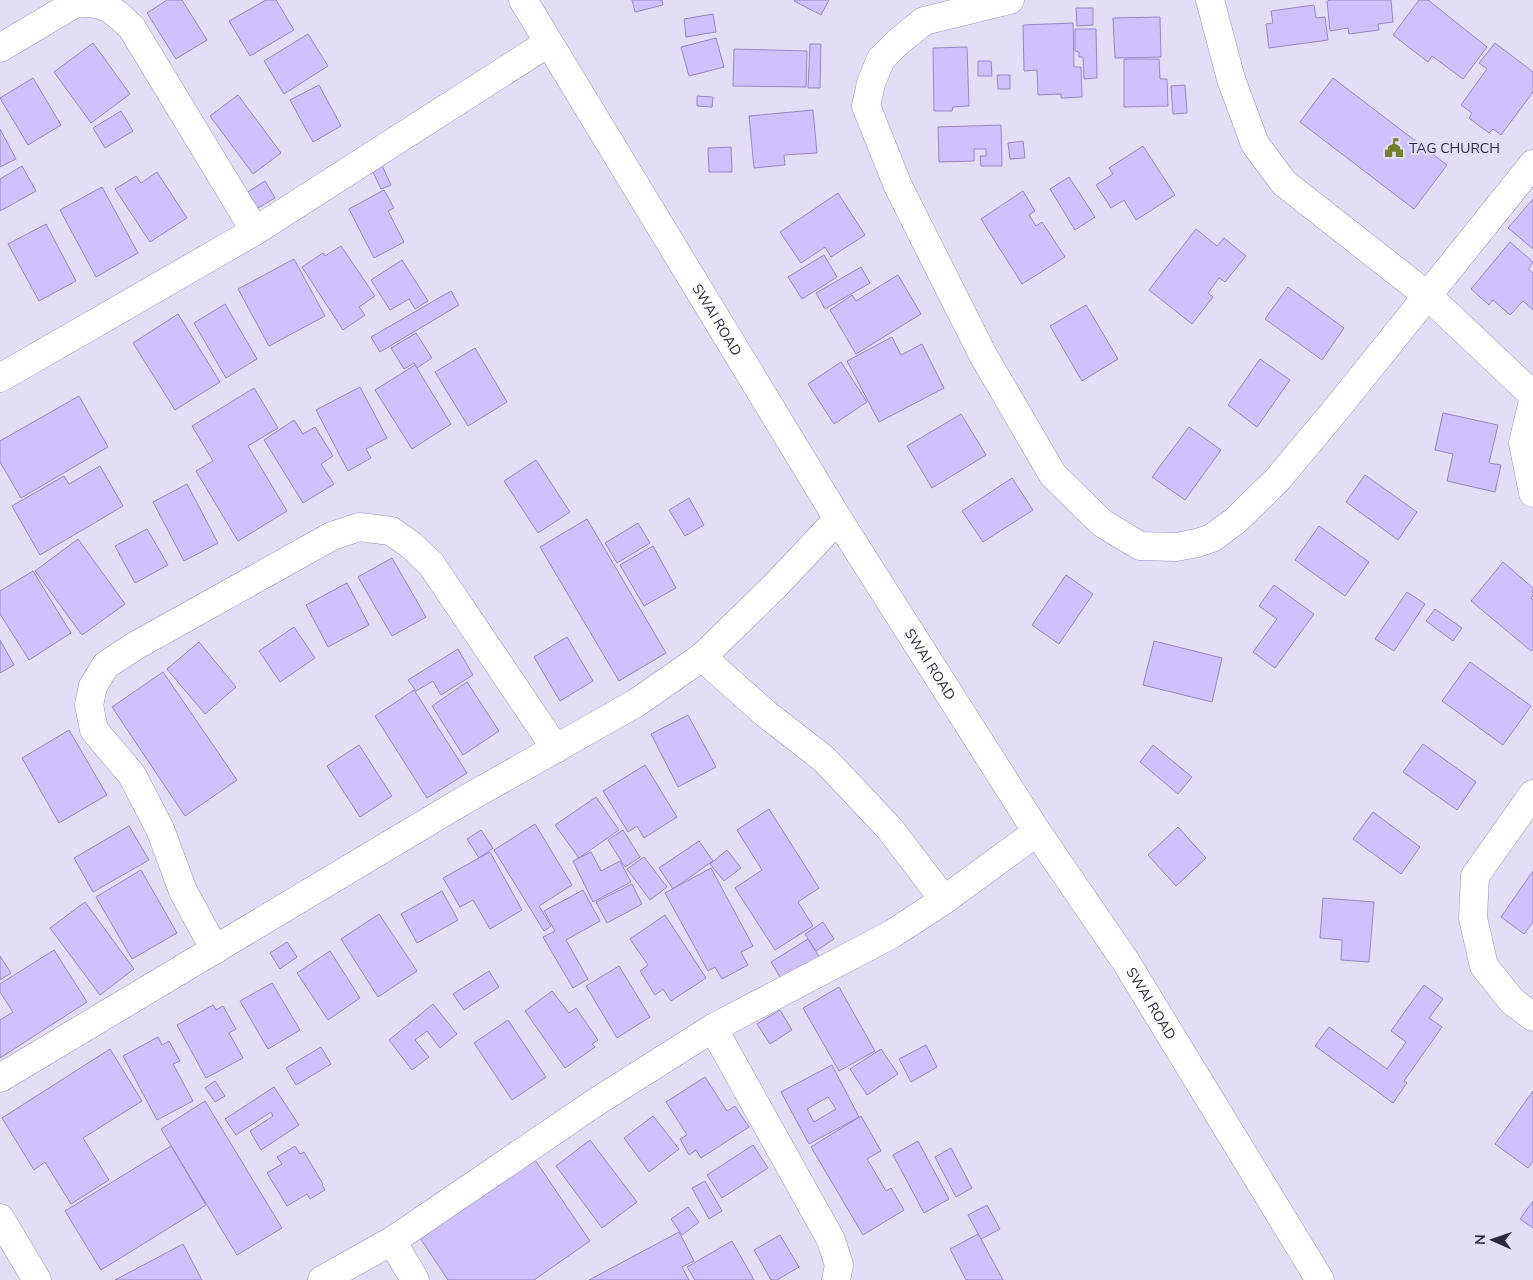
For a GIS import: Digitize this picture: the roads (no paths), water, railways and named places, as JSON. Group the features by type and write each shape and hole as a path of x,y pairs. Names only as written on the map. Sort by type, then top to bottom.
{"street":[{"name":"SWAI ROAD","path":"523,0 838,519 1037,832 1126,962 1320,1280"},
{"path":"1010,0 924,21 881,59 871,83 866,106 898,186 983,355 1053,475 1102,523 1140,546 1176,547 1197,543 1212,538 1235,522 1277,480 1428,296 1533,164"},
{"path":"1210,0 1231,79 1255,144 1278,176 1284,183 1428,296 1533,395"},
{"path":"0,48 74,4 85,1 98,2 112,7 132,28 255,231"},
{"path":"0,378 255,231 548,43"},
{"path":"1533,401 1523,444 1533,493"},
{"path":"0,1078 461,802 636,703 702,657 775,586 838,519"},
{"path":"215,950 183,890 160,829 132,776 94,730 89,705 94,686 106,665 134,646 332,536 359,526 391,531 411,545 431,564 556,749"},
{"path":"702,657 766,714 824,759 890,829 944,900"},
{"path":"1533,794 1474,876 1473,918 1484,966 1512,1001 1533,1018"},
{"path":"322,1280 392,1241 596,1102 713,1028 892,934 944,900 1037,832"},
{"path":"713,1028 831,1240 839,1265 836,1280"},
{"path":"0,1218 37,1280"},
{"path":"392,1241 415,1280"}],"place":[{"name":"TAG CHURCH","path":"1394,148"}]}
